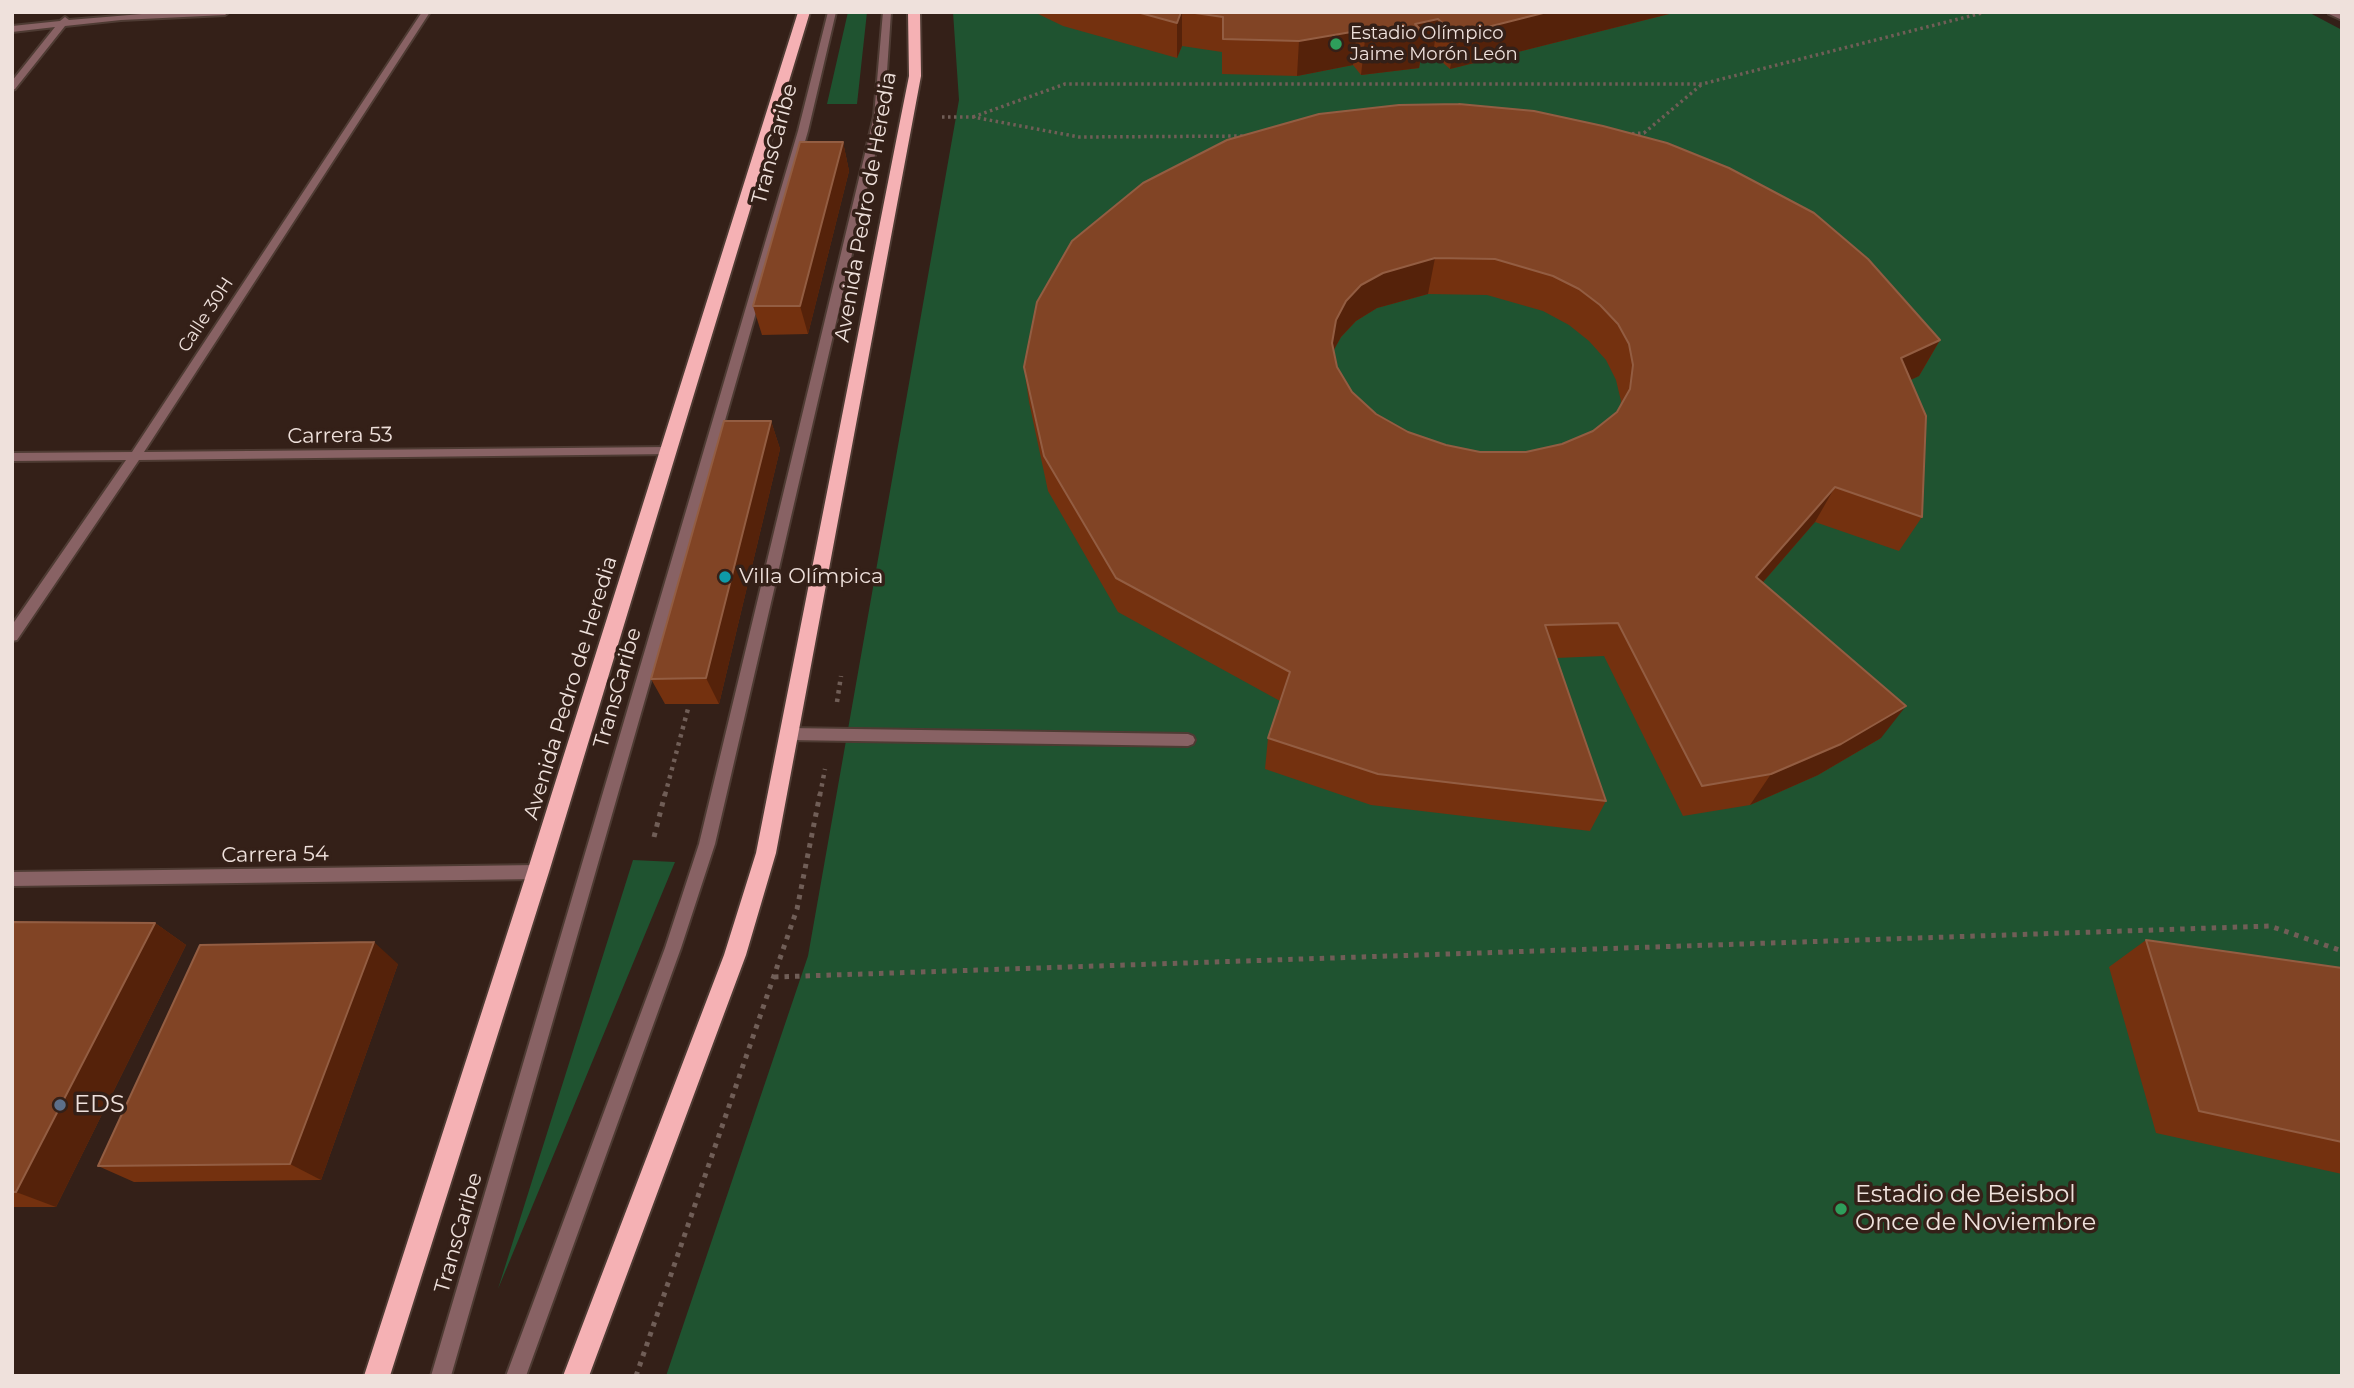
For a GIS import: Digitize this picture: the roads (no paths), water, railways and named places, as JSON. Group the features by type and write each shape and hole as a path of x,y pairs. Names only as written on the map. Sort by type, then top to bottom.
{"highway":[{"name":"Avenida Pedro de Heredia","path":"377,1376 538,872 804,12"},
{"name":"Avenida Pedro de Heredia","path":"576,1376 752,907 766,853 911,102 916,39 914,12"}],"street":[{"path":"12,29 66,17 225,12"},
{"name":"Calle 30H","path":"12,636 134,458 426,12"},
{"name":"TransCaribe","path":"441,1376 803,131 832,12"},
{"path":"516,1376 673,948 707,844 879,116 887,12"},
{"path":"2332,12 2342,17"},
{"path":"12,87 66,17"},
{"name":"Carrera 53","path":"12,457 134,458 668,451"},
{"path":"789,734 1188,740"},
{"name":"Carrera 54","path":"12,879 538,872"}],"place":[{"name":"Estadio Olímpico Jaime Morón León","path":"1336,44"},
{"name":"Villa Olímpica","path":"725,577"},
{"name":"EDS","path":"60,1105"},
{"name":"Estadio de Beisbol Once de Noviembre","path":"1841,1209"}]}
